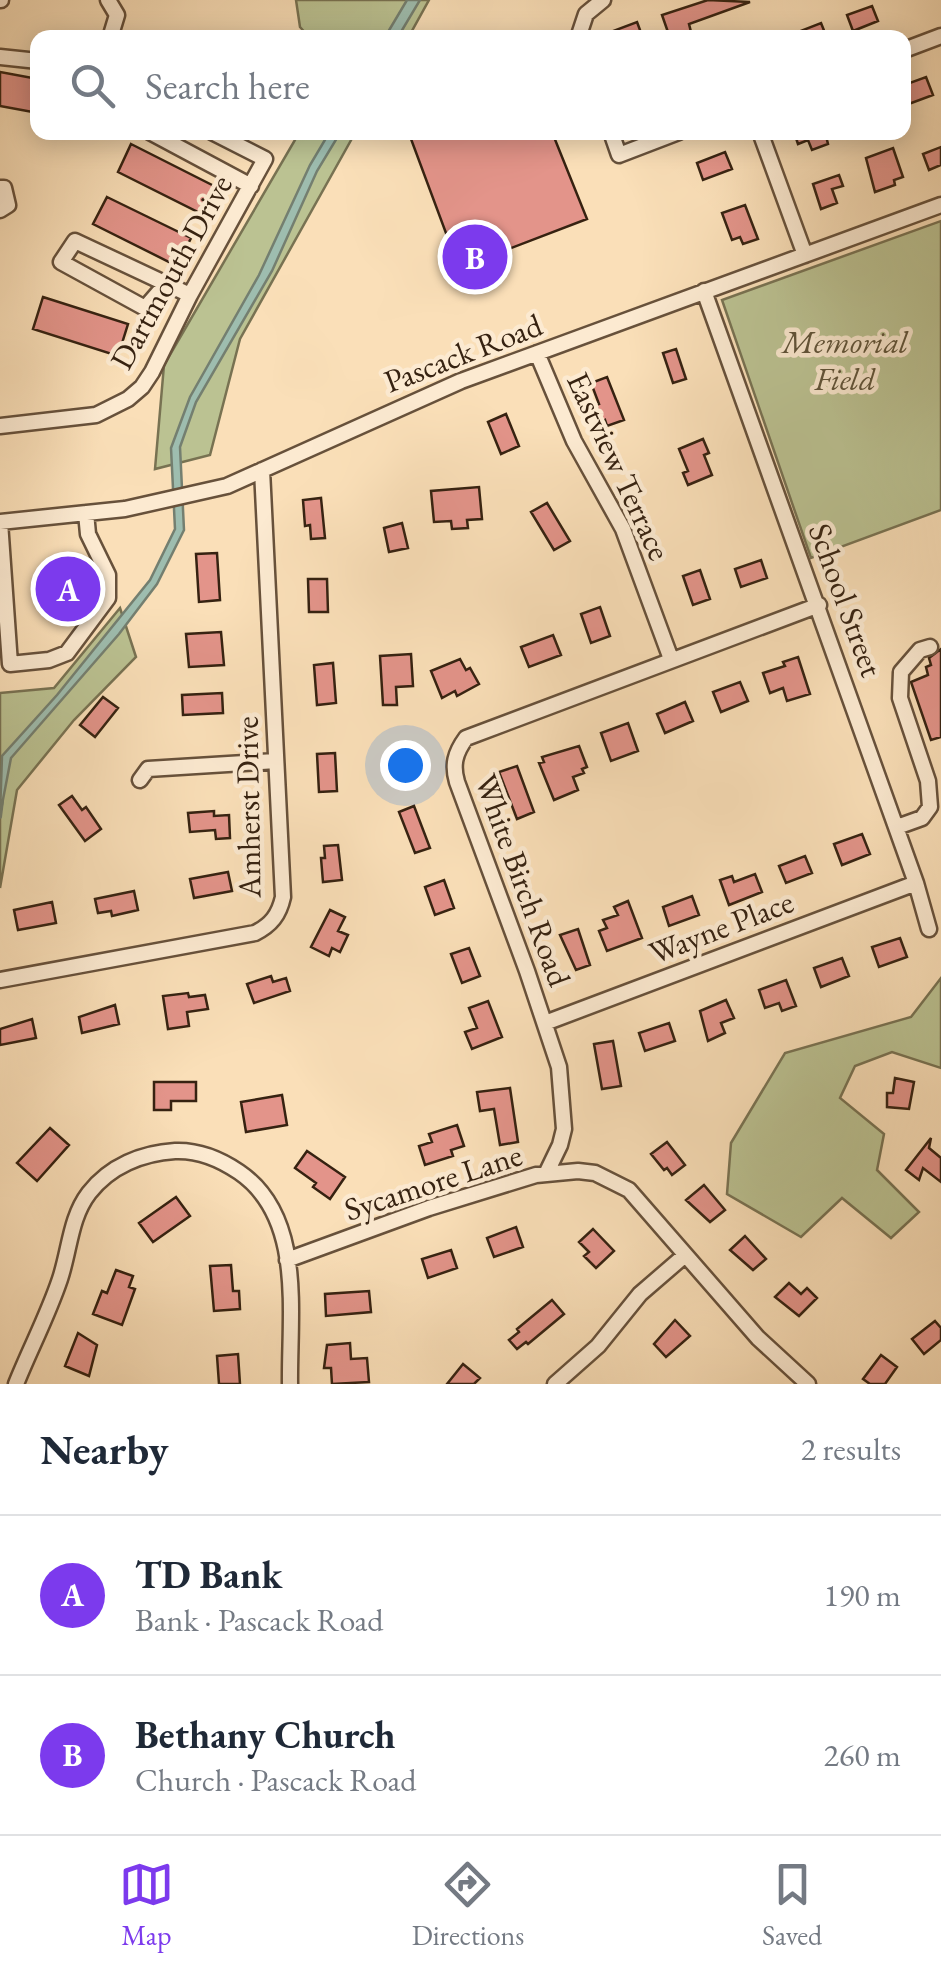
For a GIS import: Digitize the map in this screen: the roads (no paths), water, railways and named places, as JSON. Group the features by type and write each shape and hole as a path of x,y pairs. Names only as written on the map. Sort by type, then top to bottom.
{"street":[{"path":"108,0 117,15 112,30"},
{"path":"581,30 586,14 602,0"},
{"path":"911,47 941,36"},
{"path":"0,57 30,59"},
{"path":"165,140 250,186"},
{"name":"Dartmouth Drive","path":"0,426 96,415 128,399 152,372 190,294 265,160 227,140"},
{"path":"613,140 619,155 658,140"},
{"path":"763,140 805,254"},
{"path":"0,188 4,188 8,204 0,210"},
{"name":"Pascack Road","path":"0,522 163,502 227,486 404,405 941,205"},
{"path":"165,285 145,308 62,262 75,241 190,294"},
{"name":"School Street","path":"704,292 932,923"},
{"name":"Eastview Terrace","path":"537,353 574,442 623,528 671,660"},
{"name":"Amherst Drive","path":"0,980 254,934 275,919 282,897 262,470"},
{"path":"0,522 10,664 49,660 66,652 108,598 108,575 88,534 86,513"},
{"name":"White Birch Road","path":"546,1174 560,1145 564,1112 559,1067 456,782 454,760 466,738 820,605"},
{"path":"897,827 922,818 930,807 920,750 900,698 901,672 920,650 930,647"},
{"path":"140,780 148,769 276,762"},
{"name":"Wayne Place","path":"546,1023 916,882"},
{"path":"16,1384 59,1282 82,1204 105,1176 139,1157 179,1151 214,1158 246,1177 272,1206 281,1224 288,1260 290,1384"},
{"name":"Sycamore Lane","path":"288,1260 429,1208 546,1174 595,1173 626,1187 758,1338 808,1384"},
{"path":"555,1384 598,1346 640,1294 684,1256"}],"waterway":[{"path":"0,817 2,801"}],"place":[{"name":"Bethany Church","path":"475,257"},
{"name":"TD Bank","path":"68,589"}],"park label":[{"name":"Memorial Field","path":"845,360"}]}
